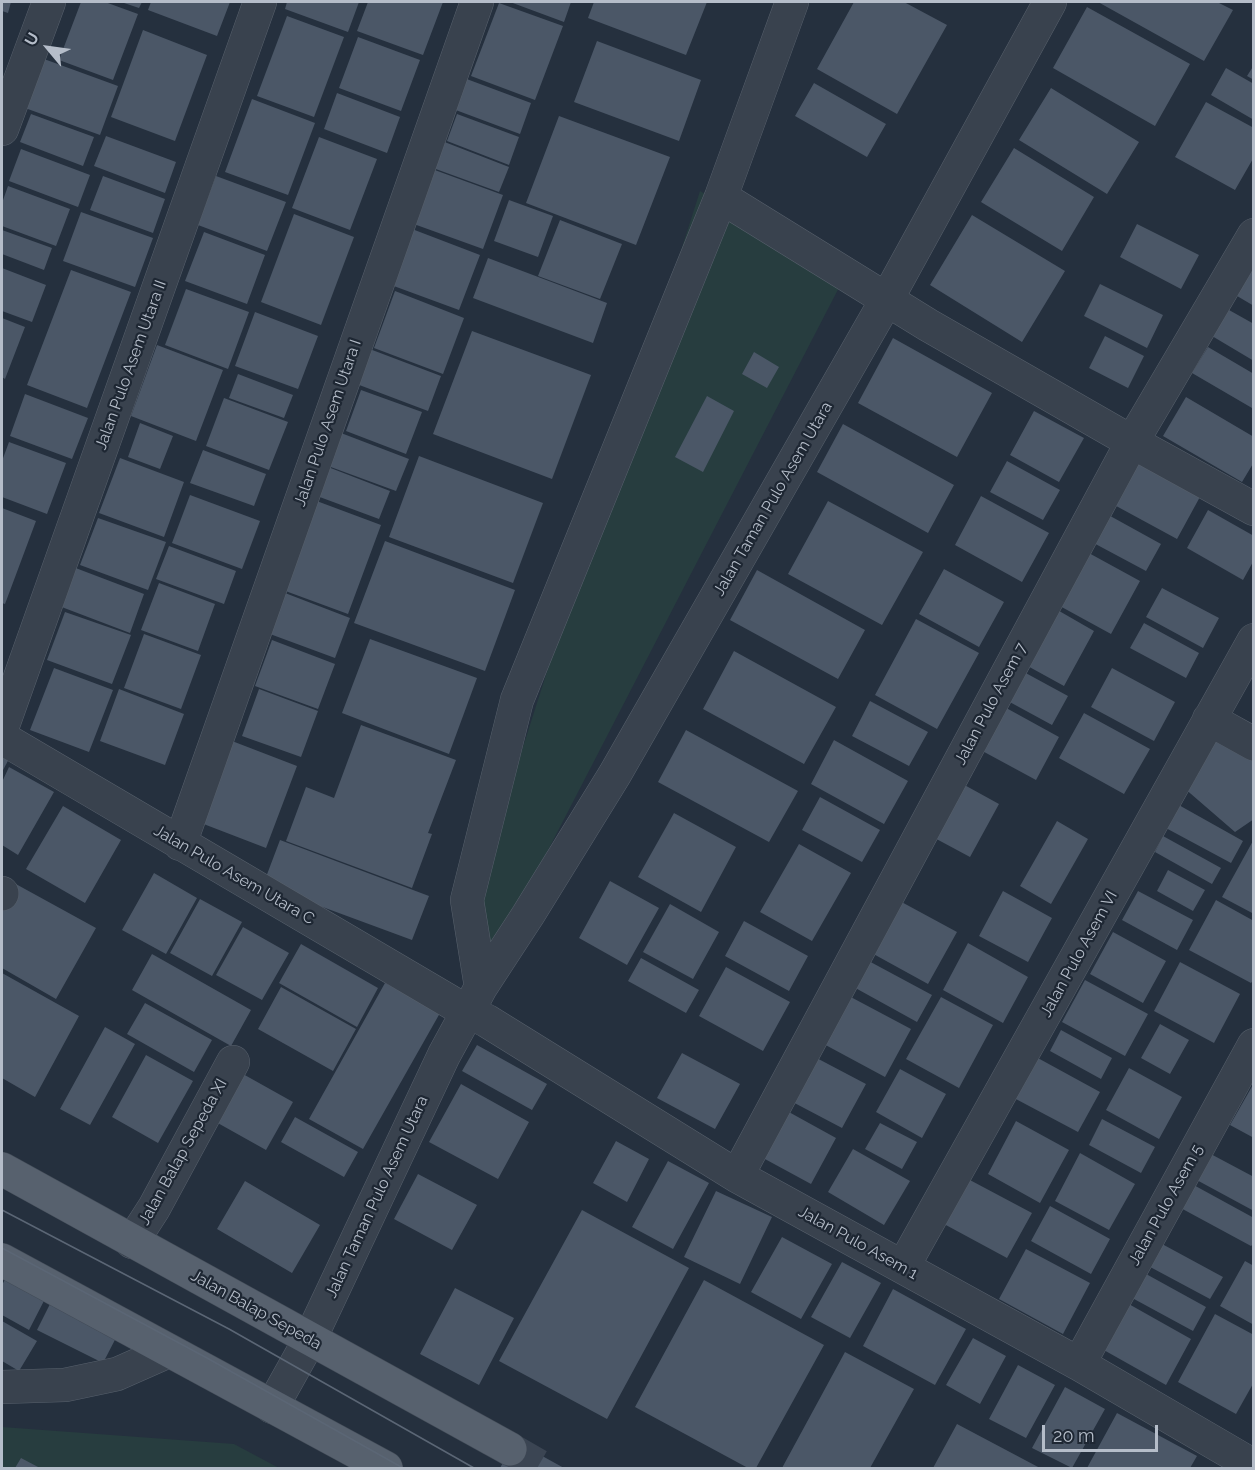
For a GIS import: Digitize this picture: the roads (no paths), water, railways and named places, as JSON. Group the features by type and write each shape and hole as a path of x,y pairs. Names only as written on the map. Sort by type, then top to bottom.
{"main road":[{"name":"Jalan Balap Sepeda","path":"2,1169 510,1449"},
{"path":"2,1260 386,1468"}],"street":[{"path":"2,129 49,2"},
{"name":"Jalan Pulo Asem Utara II","path":"2,728 260,2"},
{"name":"Jalan Pulo Asem Utara I","path":"180,844 477,2"},
{"path":"475,999 467,900 517,700 721,197 792,2"},
{"name":"Jalan Taman Pulo Asem Utara","path":"272,1407 310,1339 444,1055 475,999 615,774 888,299 1050,2"},
{"path":"721,197 928,325 1254,509"},
{"name":"Jalan Pulo Asem 7","path":"737,1176 1132,442 1254,235"},
{"name":"Jalan Pulo Asem VI","path":"903,1267 1254,640"},
{"path":"1209,719 1254,744"},
{"name":"Jalan Pulo Asem Utara C","path":"2,738 180,844 475,999"},
{"name":"Jalan Pulo Asem 1","path":"475,999 487,1021 737,1176 1078,1364 1254,1466"},
{"name":"Jalan Pulo Asem 5","path":"1078,1364 1254,1045"},
{"name":"Jalan Balap Sepeda XI","path":"132,1242 154,1208 233,1062"},
{"path":"2,1387 65,1385 117,1374 169,1351"}],"tunnel":[{"path":"510,1449 543,1468"}],"tram line":[{"path":"2,1210 229,1329 474,1468"},
{"path":"2,1248 207,1358 403,1468"}]}
